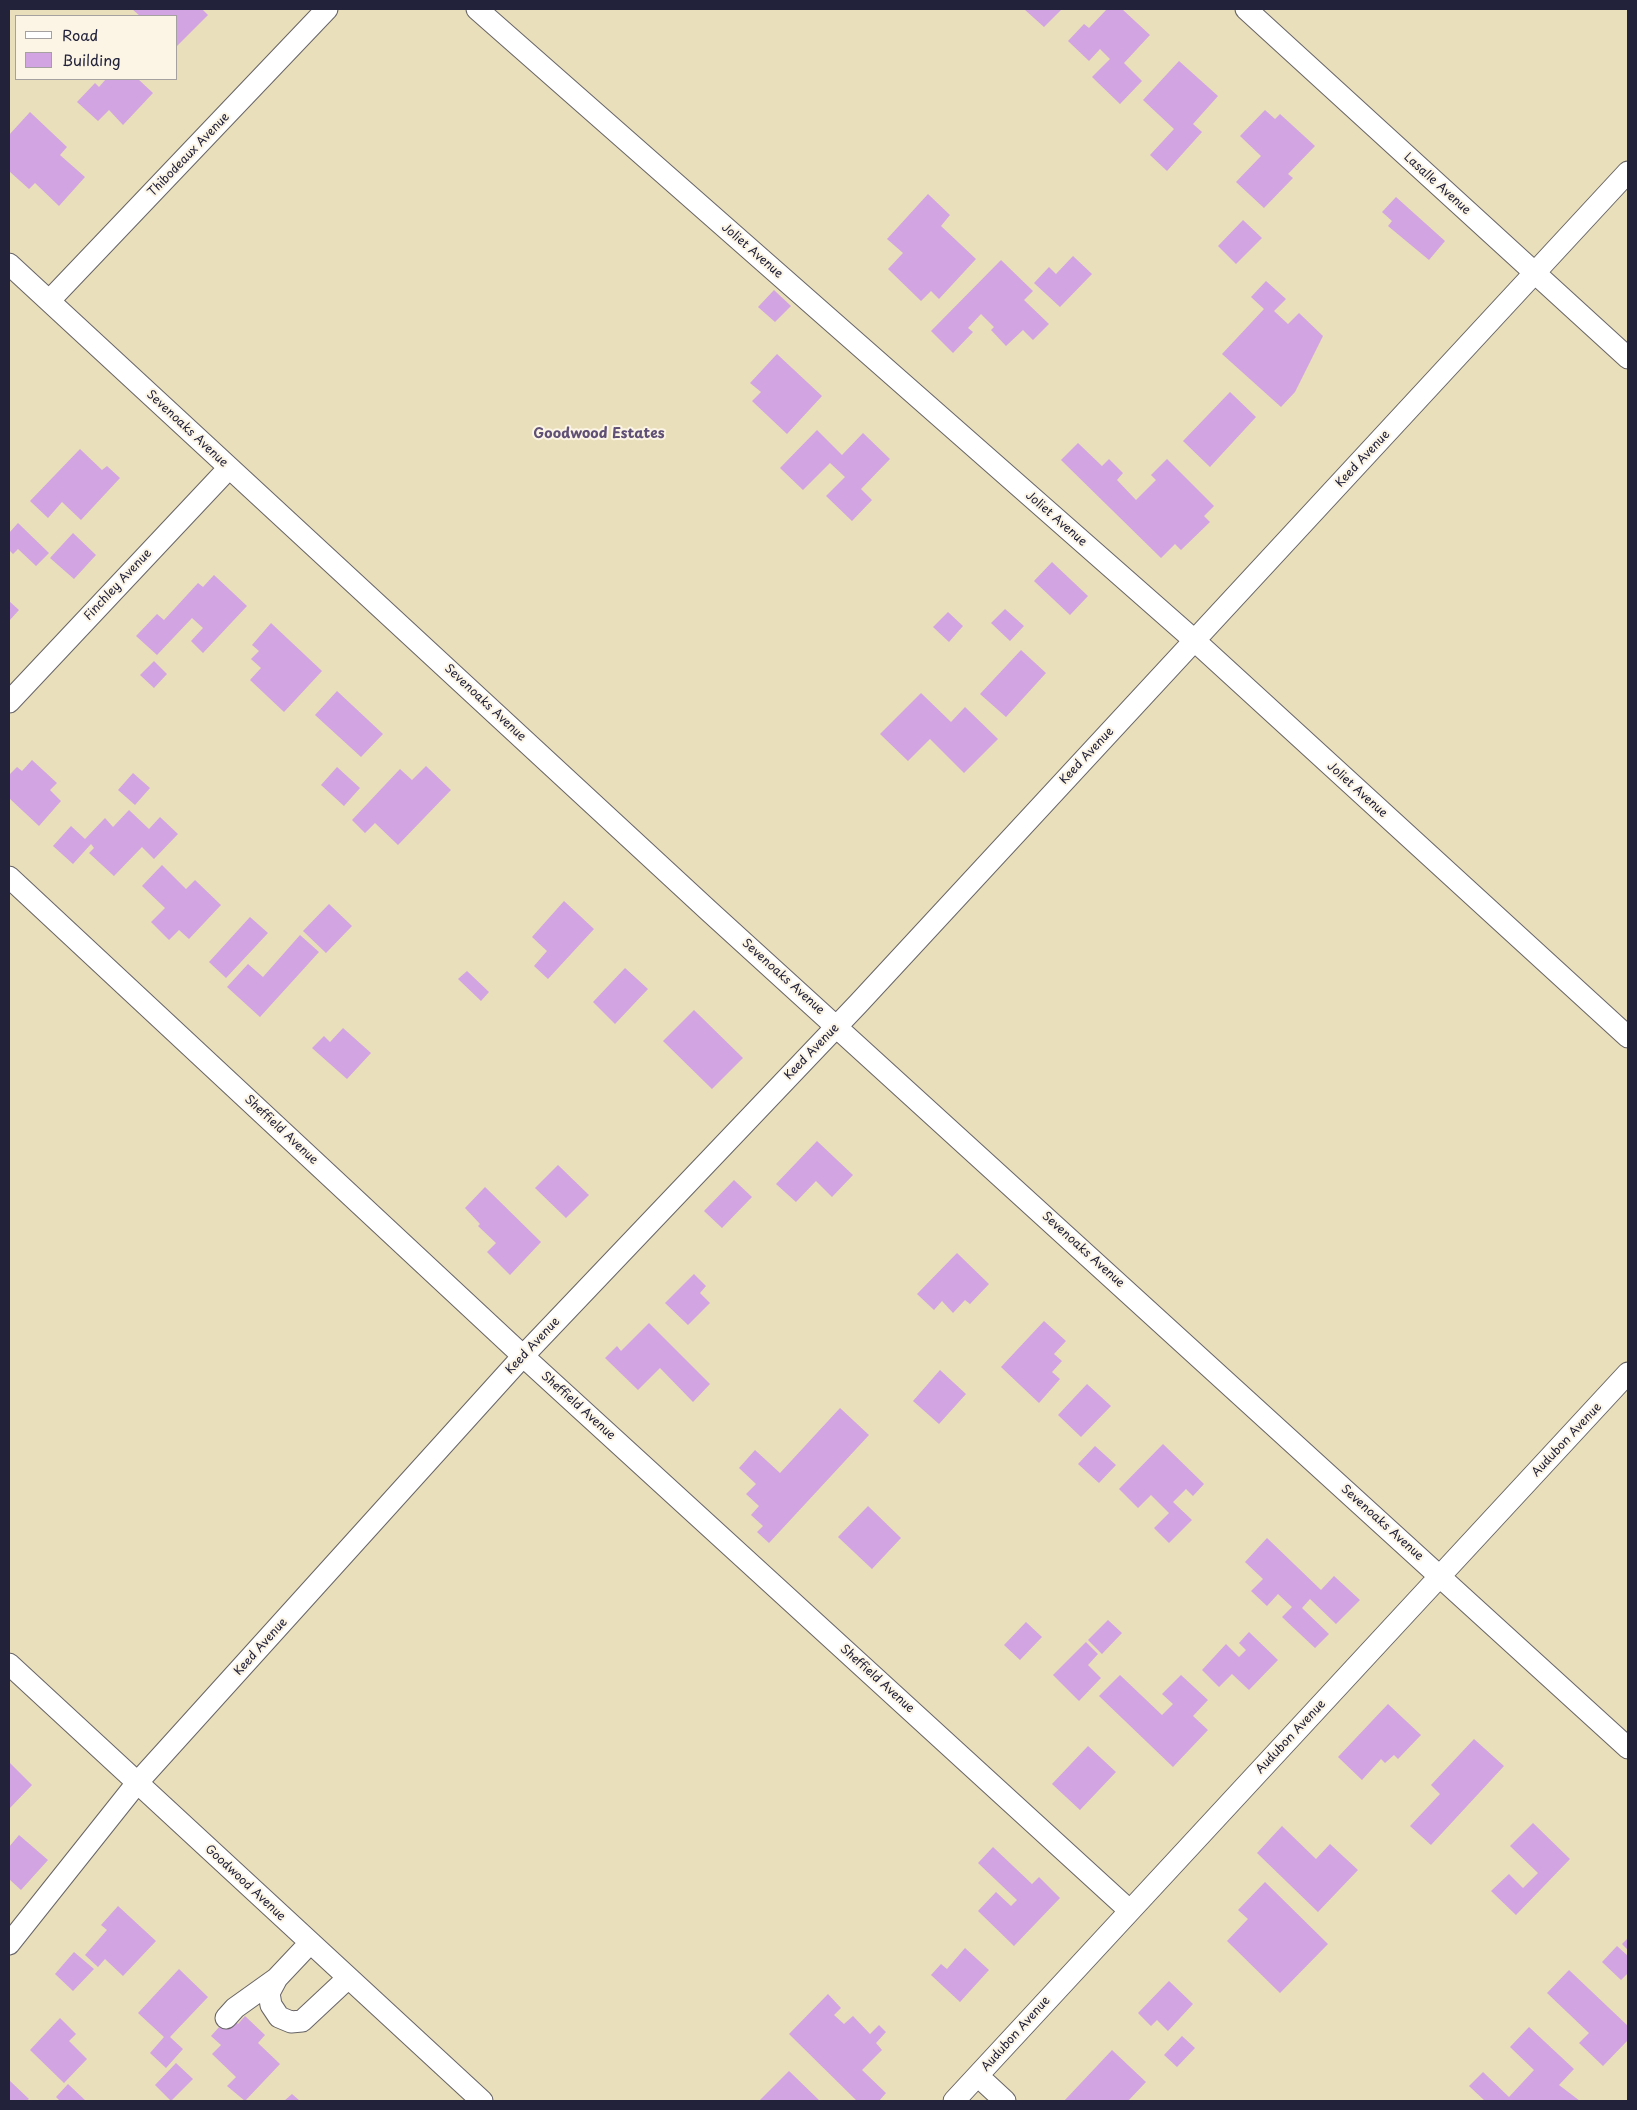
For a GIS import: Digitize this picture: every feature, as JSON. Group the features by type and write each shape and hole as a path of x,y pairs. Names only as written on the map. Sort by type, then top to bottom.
{"street":[{"name":"Thibodeaux Avenue","path":"50,300 328,9"},
{"name":"Joliet Avenue","path":"477,9 1194,640 1628,1037"},
{"name":"Lasalle Avenue","path":"1246,9 1628,358"},
{"name":"Keed Avenue","path":"9,1944 138,1783 523,1356 837,1026 1536,274 1628,172"},
{"name":"Sevenoaks Avenue","path":"9,264 50,300 228,469 1628,1748"},
{"name":"Finchley Avenue","path":"9,702 228,469"},
{"name":"Sheffield Avenue","path":"9,876 523,1356 1130,1910"},
{"name":"Audubon Avenue","path":"954,2101 1628,1373"},
{"name":"Goodwood Avenue","path":"9,1664 482,2101"},
{"path":"226,2018 236,2008 277,1978 310,1943"},
{"path":"277,1978 269,1993 271,2005 278,2017 291,2022 302,2021 348,1978"},
{"path":"978,2076 1005,2101"}],"building":[{"path":"132,9 202,9 208,15 178,45 178,15 139,15"},
{"path":"1024,9 1062,9 1044,27"},
{"path":"1107,9 1122,9 1150,35 1124,63 1142,81 1120,104 1092,77 1110,59 1100,49 1089,61 1068,41 1084,24 1089,28"},
{"path":"1179,61 1218,96 1193,124 1202,132 1167,171 1150,155 1174,129 1143,100"},
{"path":"105,80 139,80 153,93 123,125 109,110 98,121 77,102 95,83 99,87"},
{"path":"1265,110 1275,119 1280,114 1315,146 1288,174 1293,178 1264,208 1236,182 1261,156 1240,136"},
{"path":"30,112 67,147 60,155 85,177 59,206 35,183 29,189 9,171 9,135"},
{"path":"928,194 950,215 941,226 976,259 939,299 931,291 921,301 888,269 903,253 887,239"},
{"path":"1396,197 1445,241 1429,260 1388,226 1392,221 1382,212"},
{"path":"1243,220 1262,238 1236,264 1218,246"},
{"path":"1073,256 1092,274 1060,307 1034,283 1049,267 1056,274"},
{"path":"1001,260 1033,291 1024,300 1049,324 1033,340 1023,330 1006,346 991,330 994,327 981,314 968,328 973,332 953,353 931,331"},
{"path":"1266,281 1286,299 1274,311 1288,324 1299,313 1323,336 1295,392 1281,407 1222,354 1264,309 1251,297"},
{"path":"774,290 791,306 775,322 758,307"},
{"path":"777,354 822,396 787,434 752,401 761,392 750,383"},
{"path":"1230,392 1256,417 1210,467 1183,441"},
{"path":"817,430 842,455 863,433 890,459 861,489 872,500 852,521 826,496 845,477 830,463 803,490 780,468"},
{"path":"1078,443 1102,466 1109,459 1123,473 1117,480 1136,500 1156,480 1151,475 1167,459 1214,506 1204,516 1210,522 1181,550 1175,544 1161,558 1061,460"},
{"path":"80,449 102,470 107,466 120,478 81,520 62,502 48,518 30,501"},
{"path":"18,523 49,553 36,566 18,549 13,554 9,550 9,533"},
{"path":"73,533 96,555 74,579 50,558"},
{"path":"1052,562 1088,596 1070,615 1034,581"},
{"path":"214,575 247,606 203,653 191,641 203,628 192,618 157,655 136,636 157,614 164,620 198,583 203,587"},
{"path":"9,601 19,610 9,621"},
{"path":"1005,609 1024,626 1010,641 991,623"},
{"path":"948,612 963,626 949,642 933,627"},
{"path":"271,623 322,671 284,712 250,680 261,668 251,659 259,651 252,645"},
{"path":"1021,650 1046,673 1006,717 980,694"},
{"path":"154,661 167,674 154,688 140,675"},
{"path":"337,691 383,734 361,757 315,715"},
{"path":"921,693 951,722 965,707 998,739 964,773 930,739 908,761 880,734"},
{"path":"32,760 57,783 50,790 61,801 39,826 9,798 9,775 17,767 22,771"},
{"path":"426,766 451,790 398,845 375,823 365,833 352,820 400,769 412,780"},
{"path":"337,767 360,788 344,806 321,785"},
{"path":"133,773 150,788 135,805 118,790"},
{"path":"129,810 149,829 160,817 178,834 154,859 142,847 114,876 89,853 94,848 91,844 73,864 53,846 71,826 85,839 105,818 113,827"},
{"path":"162,865 186,889 195,880 221,905 189,939 179,930 169,940 151,922 165,908 142,886"},
{"path":"564,901 594,929 548,979 534,966 547,951 532,937"},
{"path":"329,904 352,926 326,953 303,931"},
{"path":"250,917 268,933 226,978 209,962"},
{"path":"300,935 319,952 260,1017 227,987 248,964 263,977"},
{"path":"625,968 648,989 615,1024 593,1002"},
{"path":"467,971 489,992 481,1001 458,979"},
{"path":"694,1010 743,1058 712,1089 663,1041"},
{"path":"343,1028 371,1053 347,1079 312,1048 324,1036 330,1042"},
{"path":"817,1141 853,1175 832,1197 816,1181 796,1202 776,1184"},
{"path":"558,1165 589,1195 566,1218 535,1188"},
{"path":"734,1180 752,1197 722,1228 704,1211"},
{"path":"485,1187 541,1242 510,1275 487,1252 496,1243 478,1226 480,1224 465,1208"},
{"path":"957,1253 989,1284 970,1304 965,1300 953,1313 942,1301 934,1310 917,1294"},
{"path":"694,1274 706,1286 700,1293 710,1303 688,1325 665,1303"},
{"path":"1044,1321 1066,1341 1054,1354 1062,1361 1052,1372 1060,1379 1039,1403 1001,1367"},
{"path":"649,1323 710,1384 693,1402 660,1368 638,1390 605,1358 617,1346 621,1351"},
{"path":"940,1370 966,1394 939,1424 913,1401"},
{"path":"1087,1384 1111,1406 1081,1437 1058,1415"},
{"path":"840,1408 869,1435 769,1543 757,1532 763,1526 751,1515 759,1506 746,1494 756,1484 739,1468 755,1450 780,1473"},
{"path":"1163,1444 1204,1484 1193,1496 1186,1489 1173,1502 1192,1520 1169,1543 1154,1528 1169,1513 1151,1495 1138,1508 1119,1489"},
{"path":"1095,1446 1116,1465 1099,1483 1078,1464"},
{"path":"868,1506 901,1538 872,1569 838,1537"},
{"path":"1267,1538 1321,1590 1334,1576 1360,1600 1336,1624 1310,1599 1302,1608 1329,1634 1315,1648 1282,1617 1292,1607 1278,1594 1267,1606 1251,1591 1263,1579 1245,1562"},
{"path":"1108,1620 1122,1633 1102,1654 1088,1640"},
{"path":"1026,1622 1042,1637 1020,1660 1004,1645"},
{"path":"1249,1632 1278,1660 1249,1690 1232,1674 1219,1687 1202,1670 1226,1644 1239,1657 1246,1650 1239,1643"},
{"path":"1086,1642 1098,1654 1088,1665 1101,1678 1079,1701 1053,1675"},
{"path":"1120,1675 1162,1715 1173,1704 1162,1694 1181,1675 1208,1700 1193,1716 1208,1730 1173,1767 1099,1696"},
{"path":"1388,1704 1421,1735 1398,1759 1394,1755 1385,1763 1381,1759 1362,1780 1338,1757"},
{"path":"1474,1739 1504,1766 1431,1845 1410,1826 1440,1794 1431,1785"},
{"path":"1088,1746 1116,1772 1080,1810 1052,1784"},
{"path":"9,1762 32,1785 9,1809"},
{"path":"1533,1823 1570,1859 1516,1915 1491,1891 1509,1874 1523,1888 1538,1873 1510,1846"},
{"path":"1282,1826 1316,1859 1330,1844 1358,1870 1318,1912 1257,1853"},
{"path":"19,1835 48,1860 21,1890 9,1879 9,1847"},
{"path":"993,1847 1032,1884 1039,1877 1060,1898 1014,1946 978,1911 996,1892 1011,1906 1017,1900 978,1863"},
{"path":"1265,1882 1328,1944 1280,1993 1227,1941 1248,1919 1238,1910"},
{"path":"118,1906 156,1941 123,1976 105,1959 98,1967 85,1955 107,1930 101,1925"},
{"path":"1628,1938 1628,1950 1622,1944"},
{"path":"1617,1946 1628,1956 1628,1973 1621,1980 1602,1962"},
{"path":"965,1948 989,1970 960,2002 931,1975 941,1964 947,1969"},
{"path":"74,1952 94,1969 73,1991 55,1974"},
{"path":"179,1969 208,1997 170,2037 183,2049 166,2068 150,2053 164,2037 138,2013"},
{"path":"1569,1970 1628,2026 1628,2040 1603,2066 1579,2043 1589,2033 1547,1993"},
{"path":"1169,1981 1193,2004 1168,2031 1157,2020 1151,2026 1138,2013"},
{"path":"828,1994 841,2008 834,2015 844,2024 853,2016 870,2034 879,2025 886,2032 876,2043 882,2050 862,2070 886,2093 879,2101 857,2101 789,2034"},
{"path":"229,2016 238,2024 245,2016 265,2035 258,2043 280,2064 245,2101 227,2086 236,2077 212,2054 221,2045 211,2036"},
{"path":"60,2018 76,2034 69,2041 87,2059 64,2083 30,2050"},
{"path":"1529,2027 1574,2069 1559,2085 1580,2101 1485,2101 1469,2086 1483,2072 1509,2097 1534,2070 1510,2047"},
{"path":"1182,2036 1195,2048 1177,2067 1164,2055"},
{"path":"1112,2050 1146,2082 1128,2101 1064,2101"},
{"path":"176,2063 193,2079 171,2101 155,2085"},
{"path":"789,2071 820,2101 759,2101"},
{"path":"9,2080 29,2099 26,2101 9,2101"},
{"path":"68,2084 86,2101 60,2101 56,2097"},
{"path":"292,2094 300,2101 284,2101"}],"district":[{"name":"Goodwood Estates","path":"599,434"}]}
